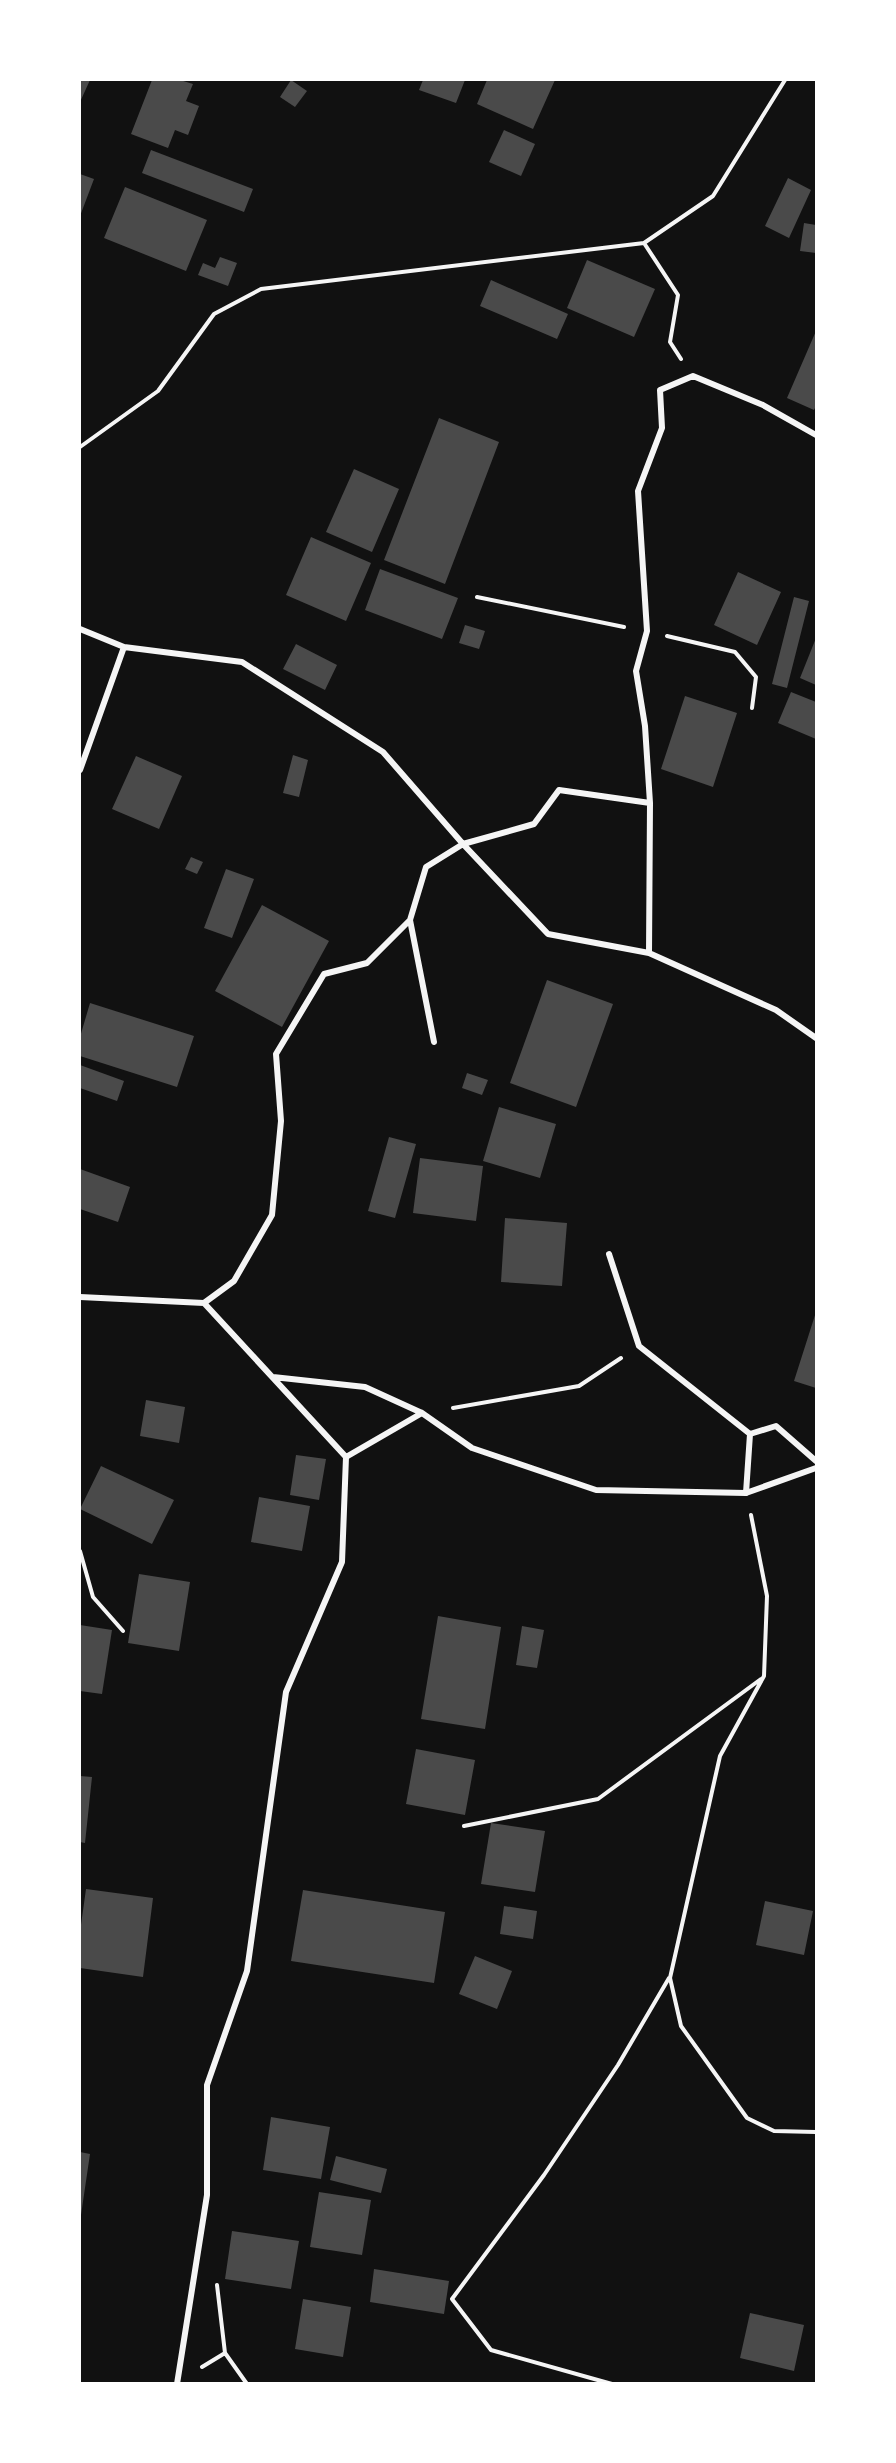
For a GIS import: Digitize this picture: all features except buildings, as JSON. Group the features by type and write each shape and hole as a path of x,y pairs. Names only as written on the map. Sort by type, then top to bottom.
{"street":[{"path":"650,953 650,803 645,726 636,671 647,631 638,491 662,428 660,390 693,376 763,405 816,435"},
{"path":"80,629 124,648 242,662 383,752 463,844 548,934 650,953 776,1010 816,1038"},
{"path":"80,770 124,648"},
{"path":"434,1042 410,920 426,867 463,844 534,824 559,789 650,803"},
{"path":"80,1297 204,1304 234,1281 272,1215 280,1121 276,1054 324,974 367,963 410,920"},
{"path":"609,1254 639,1346 750,1434"},
{"path":"177,2383 207,2195 207,2085 246,1971 286,1692 342,1562 346,1456 204,1304"},
{"path":"272,1376 365,1388 422,1413 472,1448 596,1490 746,1493 816,1468"},
{"path":"346,1456 422,1413"},
{"path":"750,1434 776,1426 816,1461"},
{"path":"746,1493 750,1434"}],"path":[{"path":"80,447 158,391 214,314 261,289 644,243 713,196 785,80"},
{"path":"644,243 678,296 670,342 693,376"},
{"path":"422,1413 579,1386 639,1346"},
{"path":"612,2384 491,2350 452,2299 544,2175 618,2065 670,1978 720,1756 764,1676 766,1596 746,1493"},
{"path":"80,1551 93,1597 123,1631"},
{"path":"464,1826 598,1799 764,1676"},
{"path":"670,1978 681,2026 747,2118 774,2131 816,2132"},
{"path":"177,2383 225,2353 247,2384"}]}
